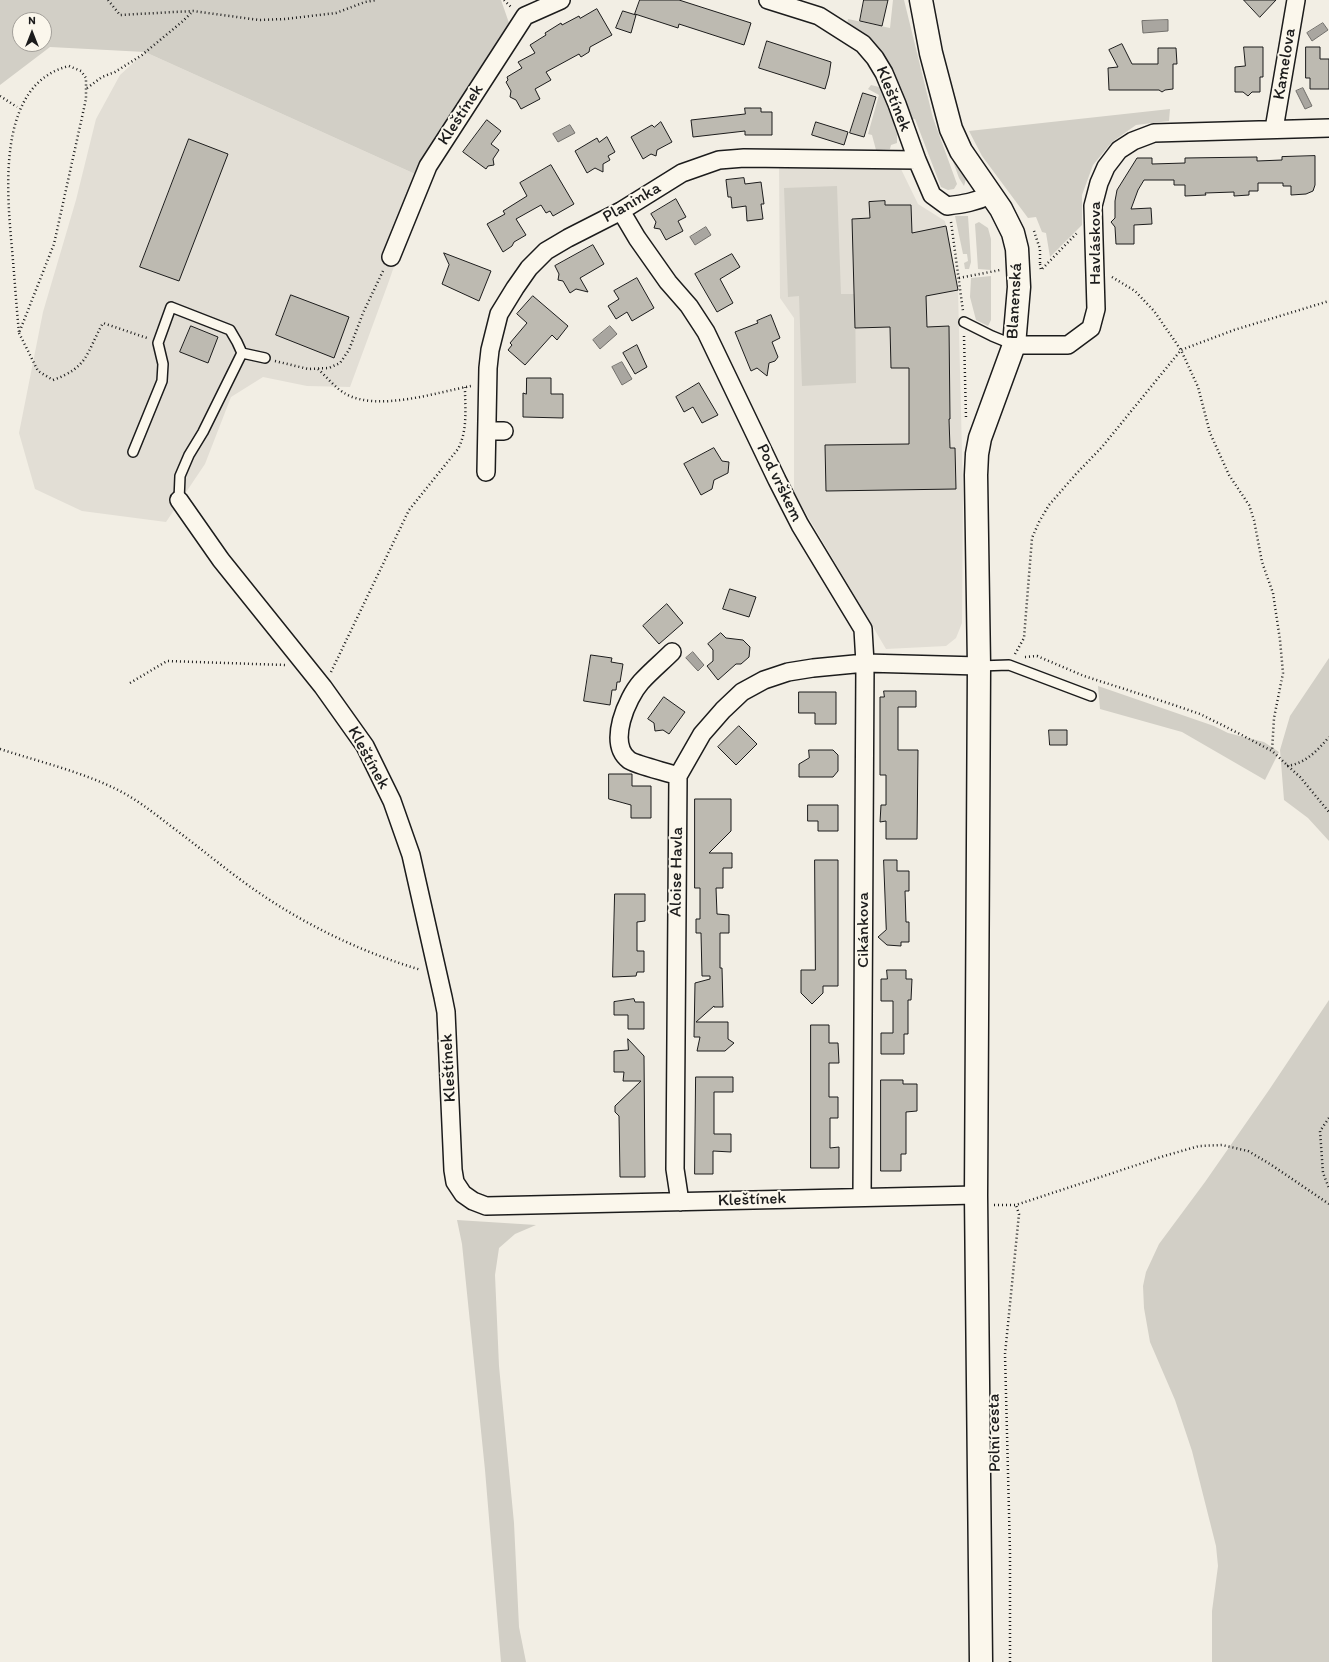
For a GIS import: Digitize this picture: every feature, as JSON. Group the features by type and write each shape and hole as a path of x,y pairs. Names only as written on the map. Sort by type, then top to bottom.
{"street":[{"name":"Kleštínek","path":"391,256 428,166 525,16 562,0"},
{"name":"Kleštínek","path":"768,0 819,16 863,44 876,58 897,104 917,160 932,195 946,206 967,204 978,201 990,194"},
{"name":"Blanenská","path":"921,0 931,53 951,129 961,151 1000,209 1013,233 1017,249 1019,287 1014,345 980,438 977,454 976,475 979,666 976,1195 981,1662"},
{"name":"Kamelova","path":"1274,129 1296,0"},
{"name":"Havláskova","path":"1014,345 1068,345 1091,328 1096,309 1093,206 1099,183 1106,167 1119,150 1133,140 1154,133 1329,128"},
{"name":"Planinka","path":"486,472 488,368 490,350 499,314 529,268 546,251 621,211 682,174 718,160 752,158 917,160"},
{"name":"Pod vrškem","path":"621,211 637,238 668,282 689,306 706,332 776,480 800,525 863,629 865,663"},
{"path":"487,431 504,431"},
{"name":"Kleštínek","path":"179,500 221,560 307,666 365,746 392,801 411,855 446,1012 453,1170 455,1182 463,1194 473,1201 486,1206 976,1195"},
{"path":"672,652 640,683 629,701 619,731 620,749 629,760 678,776"},
{"path":"865,663 979,666"},
{"name":"Aloise Havla","path":"680,1202 675,1169 678,776 702,734 723,710 742,692 764,680 788,672 865,663"},
{"name":"Cikánkova","path":"862,1197 865,663"}],"lane":[{"path":"133,452 162,382 163,364 158,343 171,307 230,330 242,353"},
{"path":"964,322 1014,345"},
{"path":"242,353 265,358"},
{"path":"179,500 180,476 186,462 203,432 242,353"},
{"path":"979,666 1009,664 1091,696"}],"path":[{"path":"108,0 120,15 193,11 259,20 285,19 336,13 376,0"},
{"path":"87,88 102,77 115,72 142,55 184,21 193,11"},
{"path":"8,143 16,107 28,89 43,76 56,69 69,66 81,71 86,78 86,99 54,244 19,333"},
{"path":"0,96 16,107"},
{"path":"6,151 6,184 19,333 38,372 53,380 69,374 85,361 103,323 145,336 158,343"},
{"path":"951,220 964,322 966,423"},
{"path":"1040,264 1041,270 1078,232"},
{"path":"265,358 308,369 329,368 340,363 349,350 363,313 391,256"},
{"path":"1095,268 1117,279 1135,291 1154,311 1181,350 1198,387 1210,433 1229,475 1249,505 1254,520 1262,562 1273,593 1280,640 1282,673 1274,718 1272,751"},
{"path":"959,278 995,271"},
{"path":"1009,664 1024,638 1032,538 1039,522 1049,505 1102,447 1181,350 1234,330 1329,301"},
{"path":"318,369 346,394 358,399 385,402 415,398 474,385"},
{"path":"323,687 409,510 458,449 463,439 465,427 465,387"},
{"path":"1009,664 1021,657 1038,656 1084,676 1200,714 1272,751 1300,777 1329,812"},
{"path":"130,683 167,661 307,666"},
{"path":"1287,766 1298,764 1316,753 1329,737"},
{"path":"0,749 88,778 120,791 148,808 251,888 292,914 335,936 402,964 438,975"},
{"path":"1329,1118 1320,1132 1323,1173 1329,1188"},
{"path":"976,1195 990,1205 1016,1205 1164,1156 1199,1146 1222,1145 1248,1151 1329,1204"},
{"name":"Polní cesta","path":"1010,1662 1010,1552 1005,1354 1019,1214 1016,1205"}],"shaded area":[{"path":"0,0 501,0 516,43 424,178 145,52 52,47 52,12 12,12 12,52 43,52 0,85"},
{"path":"893,0 904,0 933,118 957,184 954,189 948,190 941,187 915,119 911,120 847,24 848,19 890,28"},
{"path":"910,0 913,0 948,143 966,179 964,186 959,178 935,111 923,65"},
{"path":"1168,20 1168,31 1143,33 1142,21"},
{"path":"1323,23 1328,30 1312,41 1307,33"},
{"path":"145,52 424,178 389,281 350,387 307,386 263,377 231,397 205,464 166,522 82,511 35,489 19,433 43,312 76,200 96,119 120,75"},
{"path":"871,85 883,88 898,124 894,126 897,134 897,143 891,145 890,149 876,150 872,135 868,134 879,95 868,89"},
{"path":"1303,88 1312,106 1305,109 1296,91"},
{"path":"1170,109 1169,121 1136,125 1112,142 1093,165 1082,195 1082,225 1050,257 1046,233 1042,232 1036,217 1028,218 982,156 969,131"},
{"path":"570,125 575,133 558,142 553,134"},
{"path":"779,165 900,167 918,204 945,221 958,290 963,493 962,623 956,638 946,646 886,649 794,493 794,318 780,298"},
{"path":"837,186 841,294 855,294 856,383 802,386 799,296 788,297 784,188"},
{"path":"955,216 968,216 971,262 969,269 965,269 964,263 968,261 967,254 963,254"},
{"path":"979,222 988,228 991,239 991,270 978,269 975,224"},
{"path":"706,227 711,235 695,245 690,237"},
{"path":"991,276 991,320 988,326 976,320 970,297 971,278"},
{"path":"610,326 617,334 600,349 593,340"},
{"path":"622,362 632,379 622,385 612,367"},
{"path":"693,652 704,665 698,671 686,658"},
{"path":"1329,658 1329,841 1308,818 1284,800 1280,750 1290,716"},
{"path":"1098,686 1214,726 1228,733 1264,742 1279,752 1265,780 1182,732 1100,709"},
{"path":"1329,1000 1329,1662 1212,1662 1212,1611 1218,1566 1216,1546 1192,1451 1175,1400 1150,1342 1144,1308 1143,1286 1146,1272 1159,1244 1205,1182"},
{"path":"457,1220 536,1225 515,1234 499,1248 495,1275 499,1366 514,1523 519,1627 526,1662 501,1662 485,1470 462,1244"}],"building":[{"path":"640,0 679,0 751,23 744,45 679,24 678,28 635,14"},
{"path":"864,0 888,0 882,26 860,21"},
{"path":"1244,0 1276,0 1260,17"},
{"path":"597,9 612,35 590,47 589,52 581,57 579,54 546,72 551,80 535,89 540,99 521,109 516,100 510,97 511,91 506,82 508,80 507,77 522,68 518,62 535,53 530,45 561,23 562,25 579,16 580,18"},
{"path":"623,11 636,15 631,33 616,28"},
{"path":"767,41 831,62 825,89 759,68"},
{"path":"1122,44 1132,64 1158,64 1158,48 1176,48 1177,64 1173,64 1173,89 1162,92 1159,90 1109,90 1108,68 1118,67 1109,50"},
{"path":"1244,47 1263,47 1263,77 1260,77 1260,92 1252,92 1248,96 1243,92 1235,92 1235,67 1245,66"},
{"path":"1306,47 1320,47 1320,59 1329,59 1329,89 1310,89 1310,78 1306,78"},
{"path":"863,93 876,97 864,137 850,133"},
{"path":"745,108 761,108 761,112 772,112 772,135 745,135 745,131 693,137 691,120 745,114"},
{"path":"487,120 501,131 491,144 499,150 493,159 494,165 488,166 486,169 463,152"},
{"path":"661,122 672,142 657,150 656,156 651,154 643,159 631,137 652,125 654,127"},
{"path":"816,122 848,132 844,145 812,135"},
{"path":"607,137 615,152 608,156 610,160 603,164 603,172 595,168 587,173 575,151 597,138 599,142"},
{"path":"189,139 228,154 179,281 140,267"},
{"path":"1315,156 1315,185 1313,191 1306,194 1291,195 1291,186 1283,186 1283,183 1258,183 1258,191 1249,191 1249,195 1234,196 1234,192 1205,193 1206,195 1185,196 1185,185 1174,185 1174,180 1144,180 1138,190 1131,209 1151,208 1152,224 1134,225 1134,244 1116,244 1115,227 1111,222 1115,218 1115,201 1117,190 1137,158 1152,158 1152,164 1185,163 1185,158 1257,157 1257,161 1282,160 1282,157"},
{"path":"551,165 574,204 553,216 550,211 546,213 541,205 516,219 526,235 514,242 512,246 503,252 487,224 505,214 503,211 527,196 520,183"},
{"path":"744,178 745,184 761,182 764,204 761,204 763,219 747,221 746,206 732,208 731,197 728,197 726,180"},
{"path":"676,199 686,217 678,221 683,231 666,240 660,229 654,228 656,222 651,214"},
{"path":"885,201 885,205 911,205 912,233 946,226 958,290 926,296 927,327 949,326 950,448 955,448 956,489 826,491 825,445 909,444 909,368 891,368 890,327 855,328 852,219 870,218 869,202"},
{"path":"593,245 604,264 580,278 588,292 576,289 570,293 563,281 558,280 559,274 555,266"},
{"path":"444,253 491,271 479,301 442,284 449,265"},
{"path":"732,254 740,267 720,279 733,303 717,312 695,274"},
{"path":"637,278 654,308 632,321 627,312 616,319 608,306 619,299 614,291"},
{"path":"291,295 349,317 334,358 276,335"},
{"path":"533,296 568,326 557,340 552,335 525,365 508,350 512,345 510,343 527,323 517,314"},
{"path":"771,315 780,338 772,342 778,357 775,361 769,363 767,376 757,368 751,371 735,332 758,323 757,321"},
{"path":"191,326 218,337 208,363 180,352"},
{"path":"637,345 647,367 635,374 623,353"},
{"path":"527,378 551,378 551,394 563,394 563,418 523,417 523,393 526,394"},
{"path":"699,383 718,415 702,423 693,407 684,412 676,397"},
{"path":"714,448 722,461 729,462 728,473 714,480 712,489 701,495 684,464"},
{"path":"730,589 756,597 749,617 723,609"},
{"path":"667,604 683,623 659,644 643,626"},
{"path":"721,633 726,638 743,640 750,647 749,657 741,664 736,664 718,680 707,666 713,661 713,650 708,644"},
{"path":"591,655 612,658 611,662 623,664 620,682 617,682 616,690 612,690 610,705 584,701"},
{"path":"884,691 916,691 916,707 898,707 898,750 918,750 917,839 886,839 886,821 880,822 881,805 886,805 886,775 880,775 880,697 884,697"},
{"path":"799,692 836,692 836,724 815,724 815,713 799,713"},
{"path":"664,697 685,712 669,734 663,730 655,731 654,723 648,719"},
{"path":"739,726 757,744 736,765 718,747"},
{"path":"1049,730 1067,730 1067,745 1050,745"},
{"path":"809,750 833,750 838,755 838,771 833,777 799,777 799,764 809,758"},
{"path":"609,774 632,774 632,786 651,786 651,818 631,818 631,805 609,799"},
{"path":"695,799 731,799 731,831 709,853 732,853 732,868 723,868 723,888 716,888 717,914 729,915 729,933 720,933 720,968 722,968 723,1007 714,1006 696,1022 728,1022 728,1039 734,1043 725,1051 697,1051 700,1037 694,1037 695,983 710,979 710,976 702,976 701,933 696,933 696,919 700,919 700,888 695,888"},
{"path":"808,805 838,805 838,831 818,831 818,821 808,821"},
{"path":"815,860 838,860 838,986 823,986 823,993 812,1004 801,993 801,970 815,970"},
{"path":"884,860 897,860 897,871 909,871 909,891 905,891 906,922 909,922 909,942 901,942 901,946 887,945 878,937 886,930"},
{"path":"615,894 645,894 645,921 637,922 637,951 644,951 644,972 637,972 636,976 613,977"},
{"path":"887,970 906,970 906,979 912,979 911,1000 908,1000 908,1034 904,1034 904,1054 881,1054 881,1033 893,1033 893,1001 881,1001 881,979 887,979"},
{"path":"634,999 635,1002 644,1002 644,1029 628,1029 628,1015 614,1015 614,1002"},
{"path":"811,1025 829,1025 829,1043 838,1043 839,1063 829,1063 829,1097 838,1097 838,1118 830,1118 830,1148 839,1147 839,1168 811,1168"},
{"path":"628,1039 644,1056 645,1177 620,1177 619,1116 615,1112 615,1106 641,1081 623,1081 624,1072 614,1072 614,1051 628,1050"},
{"path":"696,1077 733,1077 733,1092 714,1092 714,1134 731,1134 731,1152 713,1151 713,1174 695,1174"},
{"path":"881,1080 903,1080 903,1084 917,1084 917,1111 906,1112 906,1154 901,1154 901,1171 881,1171"}]}
